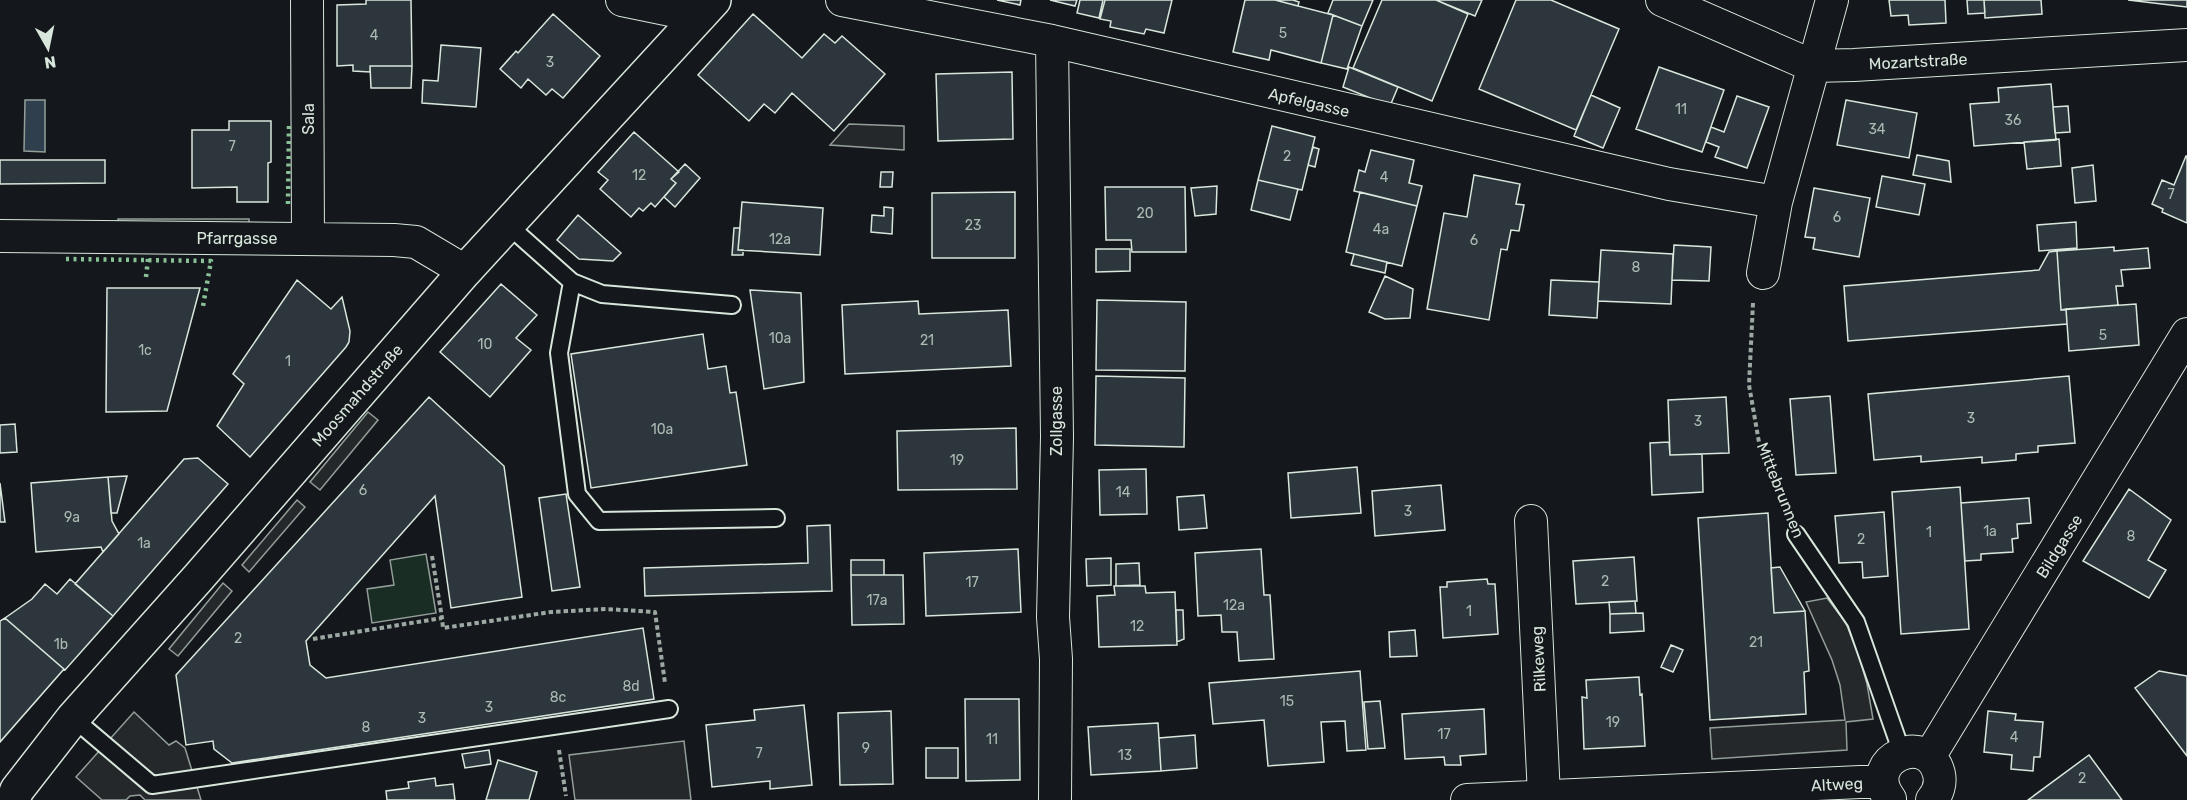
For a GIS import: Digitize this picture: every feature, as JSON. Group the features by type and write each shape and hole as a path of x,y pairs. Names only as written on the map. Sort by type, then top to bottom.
{"street":[{"name":"Sala","path":"307,0 308,238"},
{"path":"622,0 707,8"},
{"name":"Apfelgasse","path":"842,0 1052,41 1669,184 1776,202"},
{"name":"Mozartstraße","path":"1662,0 1814,66 2187,45"},
{"path":"1763,273 1776,202 1832,0"},
{"name":"Moosmahdstraße","path":"13,800 17,790 73,718 465,272 707,8"},
{"name":"Zollgasse","path":"1052,41 1057,437 1053,617 1056,659 1054,800"},
{"name":"Pfarrgasse","path":"0,237 308,238 416,242 465,272"},
{"name":"Bildgasse","path":"1886,790 1888,764 1915,755 2187,334"},
{"name":"Rilkeweg","path":"1531,522 1544,796"},
{"path":"1915,755 1939,771 1940,779 1936,796 1932,800"},
{"name":"Altweg","path":"1467,800 1858,783 1886,790"}],"lane":[{"path":"508,225 572,282 602,294 732,305"},
{"path":"572,282 559,353 577,494 599,521 776,519"},
{"name":"Mittebrunnen","path":"1796,534 1856,622 1915,755"},
{"path":"73,718 152,784 669,709"}],"path":[{"name":"Mittebrunnen","path":"1763,273 1754,282 1749,385 1761,448 1796,534"},
{"path":"432,556 443,628 551,612 606,609 655,612 669,709"},
{"path":"313,639 442,618"},
{"path":"555,726 566,796"}],"green space":[{"path":"426,554 436,613 372,623 367,589 394,585 390,560"}],"shaded area":[{"path":"849,124 904,126 904,150 830,145"},
{"path":"118,219 249,219 249,232 118,231"},
{"path":"368,412 378,420 320,490 310,482"},
{"path":"297,500 305,507 249,572 242,565"},
{"path":"223,583 232,591 178,656 169,649"},
{"path":"1827,598 1846,623 1860,659 1873,719 1846,722 1847,750 1712,759 1710,728 1845,720 1840,685 1832,660 1806,602"},
{"path":"134,712 169,745 176,741 185,748 201,800 145,800 140,795 130,796 126,800 102,800 76,777"},
{"path":"684,741 691,800 575,800 569,755"}],"water":[{"path":"25,100 45,100 45,152 24,151"}],"building":[{"path":"366,0 411,0 412,66 370,66 370,72 353,71 353,65 337,66 337,5 366,4"},
{"path":"997,0 1021,0 1020,5"},
{"path":"1050,0 1077,0 1075,6"},
{"path":"1080,0 1103,0 1099,18 1077,13"},
{"path":"1105,0 1172,0 1164,33 1146,29 1144,34 1110,27 1111,21 1100,19"},
{"path":"1245,0 1275,0 1333,15 1321,63 1271,50 1269,60 1233,52"},
{"path":"1275,0 1293,0 1299,2 1298,6"},
{"path":"1333,0 1373,0 1362,26 1328,13"},
{"path":"1382,0 1436,0 1468,14 1432,101 1353,68"},
{"path":"1436,0 1482,0 1475,16"},
{"path":"1516,0 1551,0 1619,29 1576,130 1479,89"},
{"path":"1889,0 1945,0 1946,23 1909,25 1908,15 1891,16"},
{"path":"1967,0 1984,0 1985,13 1968,14"},
{"path":"1984,0 2041,0 2042,14 1985,18"},
{"path":"2128,0 2187,0 2187,7"},
{"path":"553,14 600,56 563,98 552,89 546,95 528,79 521,88 500,69 516,51 518,53"},
{"path":"753,14 802,58 824,34 835,43 842,36 885,74 834,131 792,93 775,113 764,104 749,121 698,75"},
{"path":"1333,15 1362,26 1347,69 1321,63"},
{"path":"441,45 481,48 476,107 422,103 423,80 438,81"},
{"path":"370,66 412,66 411,88 371,88"},
{"path":"1349,67 1398,87 1390,106 1343,87"},
{"path":"1659,67 1724,90 1702,152 1636,129"},
{"path":"1012,72 1013,139 938,141 936,74"},
{"path":"2051,84 2056,140 1974,146 1970,104 1999,102 1998,88"},
{"path":"1591,95 1620,108 1603,148 1574,136"},
{"path":"1737,96 1769,107 1747,168 1715,157 1719,147 1706,142 1711,127 1724,132"},
{"path":"1846,100 1917,113 1909,158 1837,145"},
{"path":"2068,106 2070,132 2055,133 2053,107"},
{"path":"229,121 271,121 268,202 237,202 237,187 192,188 192,130 229,130"},
{"path":"1272,126 1315,137 1302,190 1258,180"},
{"path":"634,132 679,172 671,179 676,183 655,207 651,203 643,211 639,208 631,217 600,189 608,180 598,172"},
{"path":"2059,139 2061,166 2027,169 2024,142"},
{"path":"1313,147 1319,149 1315,167 1308,165"},
{"path":"1371,150 1414,160 1409,183 1422,186 1417,206 1354,191 1359,170 1365,172"},
{"path":"1917,155 1949,161 1951,182 1913,175"},
{"path":"2186,156 2187,223 2162,212 2163,209 2152,204 2162,180 2174,185"},
{"path":"0,160 105,160 105,183 0,184"},
{"path":"685,164 700,178 675,207 664,197 676,183 671,179"},
{"path":"2093,165 2096,201 2075,203 2072,168"},
{"path":"881,172 893,172 892,187 880,187"},
{"path":"1474,175 1520,184 1516,204 1524,205 1519,231 1511,230 1507,250 1501,249 1489,320 1427,309 1444,213 1467,217"},
{"path":"1882,176 1925,184 1919,215 1876,207"},
{"path":"1258,180 1298,189 1290,220 1251,210"},
{"path":"1217,186 1216,214 1195,216 1191,188"},
{"path":"1105,187 1185,187 1186,252 1132,252 1131,240 1106,240"},
{"path":"1814,188 1870,198 1859,257 1813,249 1815,238 1805,237"},
{"path":"1015,192 1015,258 932,258 932,193"},
{"path":"1360,192 1417,206 1402,266 1346,252"},
{"path":"742,202 823,208 820,255 738,250"},
{"path":"884,207 893,208 892,234 871,232 872,215 884,216"},
{"path":"578,215 621,253 613,261 579,259 557,240"},
{"path":"2076,222 2077,248 2039,251 2037,225"},
{"path":"734,228 740,228 738,250 743,250 743,255 732,255"},
{"path":"1674,245 1711,247 1709,281 1672,280"},
{"path":"2114,247 2114,251 2148,248 2150,268 2121,270 2123,286 2116,286 2118,305 2061,310 2057,251"},
{"path":"1096,249 1130,249 1130,271 1096,272"},
{"path":"1601,250 1673,254 1671,304 1598,301"},
{"path":"2057,251 2061,310 2066,309 2067,324 1848,341 1844,286 2039,270 2049,252"},
{"path":"1354,254 1387,262 1385,273 1351,265"},
{"path":"1385,276 1413,289 1410,318 1385,319 1369,312"},
{"path":"297,280 331,309 342,297 350,331 349,342 250,457 217,426 244,384 233,374"},
{"path":"1551,280 1599,282 1597,318 1549,315"},
{"path":"501,284 537,315 516,338 531,350 490,397 440,352"},
{"path":"107,288 200,288 167,411 106,412"},
{"path":"750,290 801,293 804,382 764,389"},
{"path":"1097,300 1186,302 1185,371 1096,370"},
{"path":"918,301 919,314 1008,310 1011,366 845,374 842,305"},
{"path":"2136,304 2139,345 2069,351 2066,309"},
{"path":"703,334 708,369 726,366 730,393 736,392 747,465 591,488 571,354"},
{"path":"1096,376 1185,378 1184,447 1095,445"},
{"path":"2069,376 2075,443 2038,446 2038,452 2016,454 2016,460 1982,463 1982,457 1921,462 1921,456 1874,460 1868,394"},
{"path":"1830,396 1836,473 1796,475 1790,399"},
{"path":"429,397 504,466 522,597 451,608 435,496 306,641 310,665 326,678 643,628 654,699 232,763 214,749 213,741 186,745 176,675"},
{"path":"1726,397 1729,453 1670,455 1668,400"},
{"path":"15,424 17,452 0,453 0,425"},
{"path":"1016,428 1017,489 898,490 897,431"},
{"path":"1669,442 1670,455 1702,454 1703,492 1652,495 1650,443"},
{"path":"198,458 228,484 113,616 75,584 184,459"},
{"path":"1357,467 1361,513 1291,518 1288,473"},
{"path":"1146,469 1147,514 1100,515 1099,470"},
{"path":"127,476 117,513 111,513 108,477"},
{"path":"108,477 112,521 119,534 103,552 101,547 36,552 31,483"},
{"path":"0,483 5,522 0,522"},
{"path":"1441,485 1445,530 1375,536 1372,491"},
{"path":"1960,487 1969,629 1901,634 1892,492"},
{"path":"2129,489 2171,520 2148,560 2166,570 2149,598 2083,561"},
{"path":"566,494 580,587 552,591 539,498"},
{"path":"1204,495 1207,528 1179,530 1177,497"},
{"path":"2029,498 2031,523 2017,524 2018,538 2012,539 2013,552 1981,554 1981,560 1965,561 1961,503"},
{"path":"1884,512 1888,576 1863,578 1862,562 1839,563 1835,516"},
{"path":"1768,513 1774,613 1805,611 1809,671 1804,672 1806,714 1710,720 1698,518"},
{"path":"830,525 832,591 645,596 644,568 808,563 807,526"},
{"path":"1018,549 1021,612 926,616 924,553"},
{"path":"1261,549 1264,595 1270,595 1274,659 1239,661 1237,632 1222,632 1221,615 1198,616 1195,553"},
{"path":"1634,557 1637,601 1576,604 1573,561"},
{"path":"1111,558 1111,585 1087,586 1086,559"},
{"path":"851,560 884,560 884,575 851,575"},
{"path":"1139,563 1140,585 1116,586 1116,564"},
{"path":"1780,567 1805,611 1774,613 1771,568"},
{"path":"851,575 903,575 904,624 852,625"},
{"path":"70,579 113,616 65,670 5,618 32,599 45,584 57,594"},
{"path":"1487,579 1488,584 1495,584 1498,634 1443,638 1440,587 1447,587 1447,582"},
{"path":"1114,586 1145,586 1146,593 1175,592 1177,645 1099,647 1097,596 1115,595"},
{"path":"1635,601 1636,613 1610,614 1609,602"},
{"path":"1176,610 1183,610 1184,639 1177,642"},
{"path":"1643,613 1644,631 1610,633 1610,614"},
{"path":"5,618 64,669 0,742 0,621"},
{"path":"1415,630 1417,656 1390,657 1389,632"},
{"path":"1671,645 1683,650 1673,672 1661,667"},
{"path":"1360,671 1366,750 1347,751 1345,721 1321,722 1324,762 1268,766 1264,720 1213,724 1209,683"},
{"path":"2159,671 2187,676 2187,756 2135,688"},
{"path":"1639,677 1645,746 1584,749 1582,697 1587,698 1586,680"},
{"path":"965,699 1019,699 1020,780 966,781"},
{"path":"1380,701 1385,748 1368,749 1364,702"},
{"path":"804,705 812,785 770,789 770,781 712,787 706,725 755,720 754,710"},
{"path":"1484,709 1486,754 1460,756 1461,765 1445,765 1444,757 1405,759 1402,714"},
{"path":"891,711 893,784 840,785 838,713"},
{"path":"1988,711 2016,714 2015,720 2043,722 2040,757 2034,757 2033,771 2011,769 2012,755 1984,752"},
{"path":"1158,723 1161,771 1091,775 1088,727"},
{"path":"1195,735 1197,768 1161,771 1159,738"},
{"path":"926,748 958,748 958,778 926,778"},
{"path":"489,750 491,764 465,768 462,754"},
{"path":"2089,755 2122,800 2028,800"},
{"path":"498,760 537,772 529,800 486,800"},
{"path":"435,778 436,786 453,784 455,800 387,800 386,791 409,788 408,782"}],"hedge":[{"path":"288,204 289,125"},
{"path":"66,259 211,261 203,306"},
{"path":"146,277 148,259"}]}
